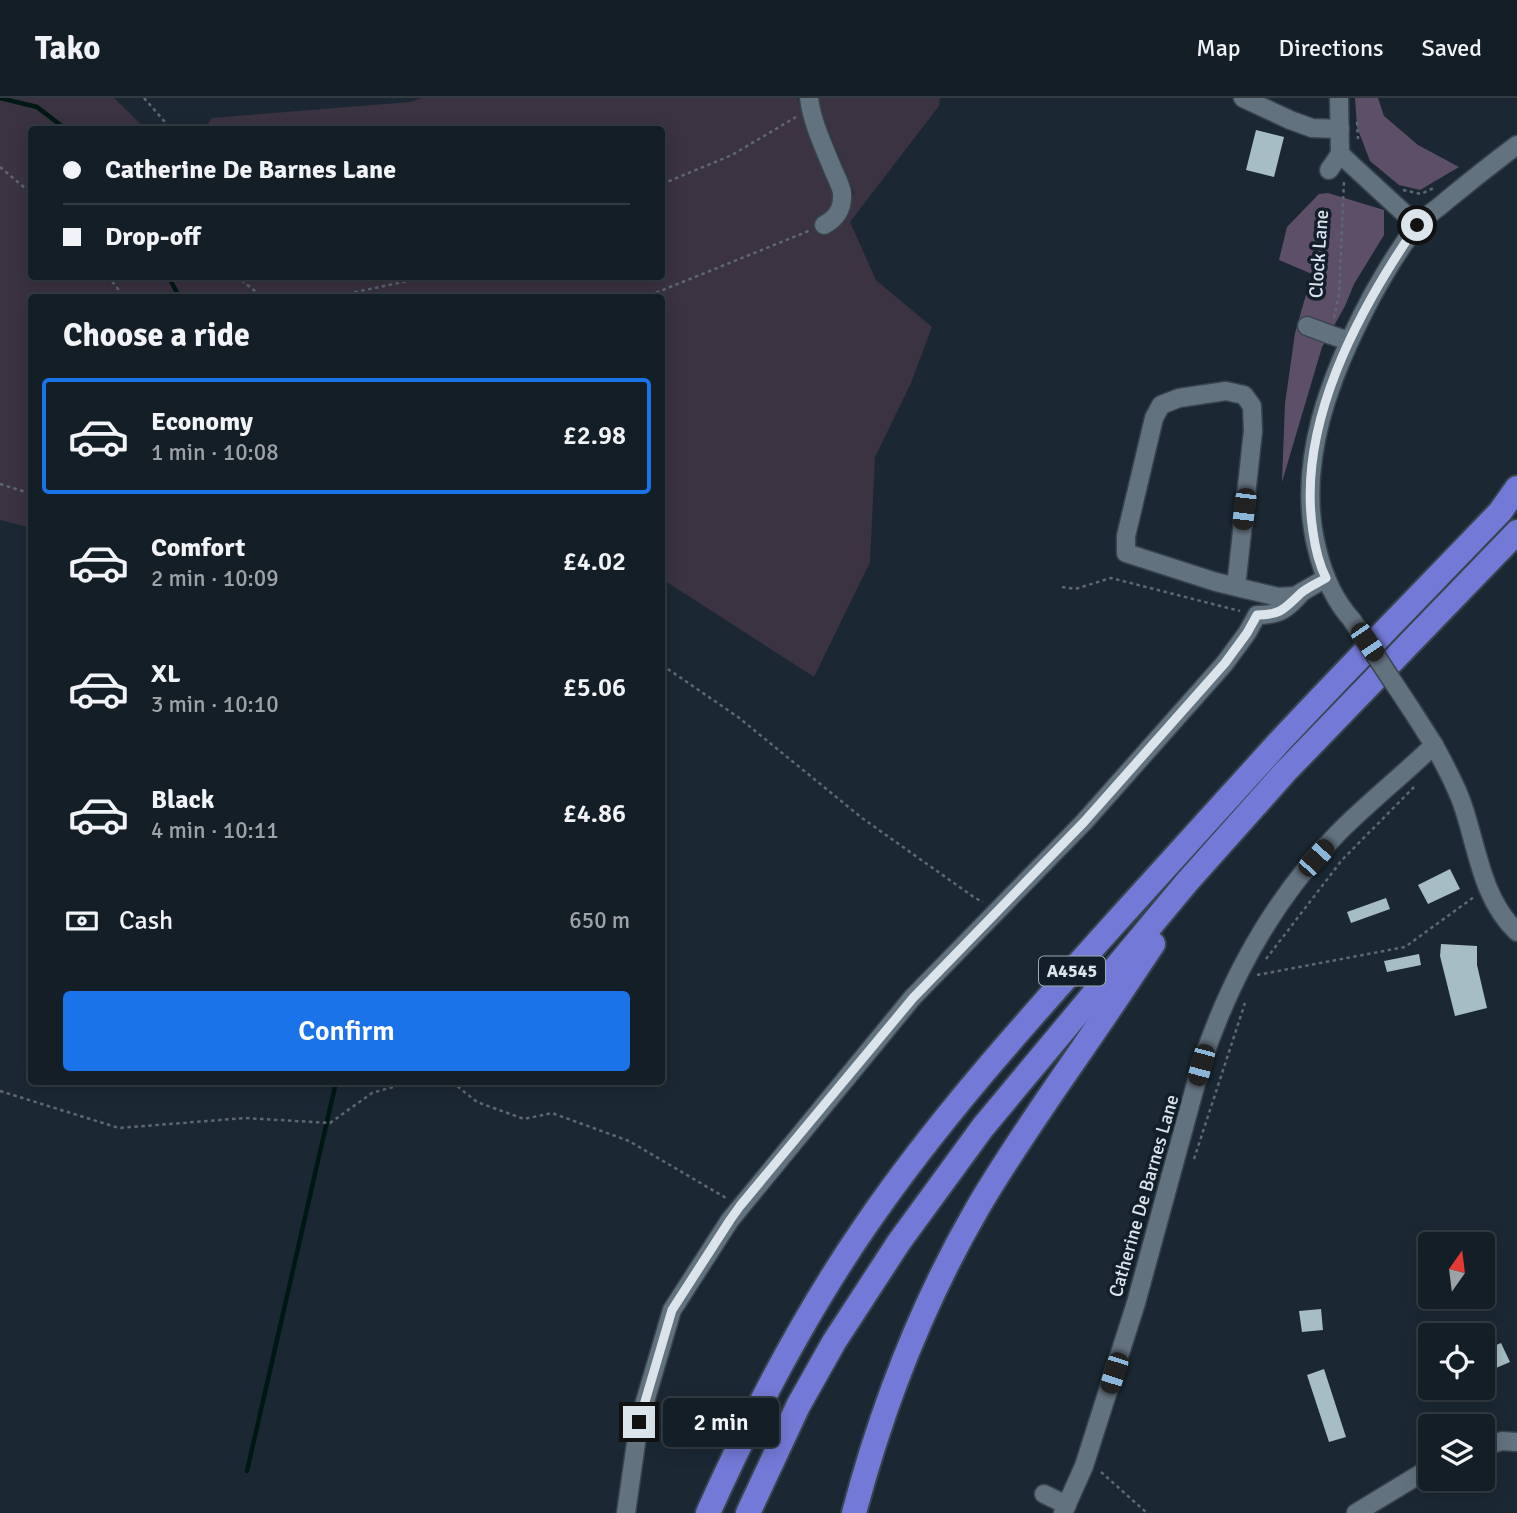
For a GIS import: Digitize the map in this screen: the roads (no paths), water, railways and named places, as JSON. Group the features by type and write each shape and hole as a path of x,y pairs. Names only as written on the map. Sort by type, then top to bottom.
{"highway":[{"name":"A4545","path":"708,1513 772,1380 818,1298 866,1224 936,1130 1025,1023 1156,878 1281,741 1500,512 1517,488"},
{"name":"A4545","path":"748,1513 798,1406 862,1297 983,1128 1220,844 1294,762 1517,532"},
{"path":"854,1513 896,1378 965,1230 1021,1139 1220,844"}],"street":[{"path":"809,98 817,128 842,192 839,210 833,220 824,225"},
{"path":"1243,98 1312,128 1340,129"},
{"path":"1337,172 1340,154 1339,98"},
{"path":"1517,145 1417,225 1394,258 1349,341 1321,418 1311,464 1309,494 1322,571 1335,596 1434,745 1460,795 1487,888 1496,905 1517,932"},
{"path":"1340,154 1417,225"},
{"path":"1307,326 1349,341"},
{"path":"1236,587 1253,431 1252,406 1244,395 1226,391 1178,398 1161,405 1154,418 1126,536 1126,553 1236,587 1278,597 1302,592 1326,578"},
{"path":"626,1513 639,1422 672,1310 740,1206 913,998 1084,822 1225,663 1257,615 1277,614 1292,604 1302,592"},
{"name":"Catherine De Barnes Lane","path":"1065,1509 1084,1466 1136,1303 1201,1065 1231,986 1274,912 1316,858 1373,799 1434,745"},
{"path":"1495,1443 1517,1442"},
{"path":"1356,1513 1418,1475"},
{"path":"1044,1494 1065,1509"}],"waterway":[{"path":"0,98 37,107 62,126"},
{"path":"170,280 178,294"},
{"path":"247,1471 335,1085"}]}
